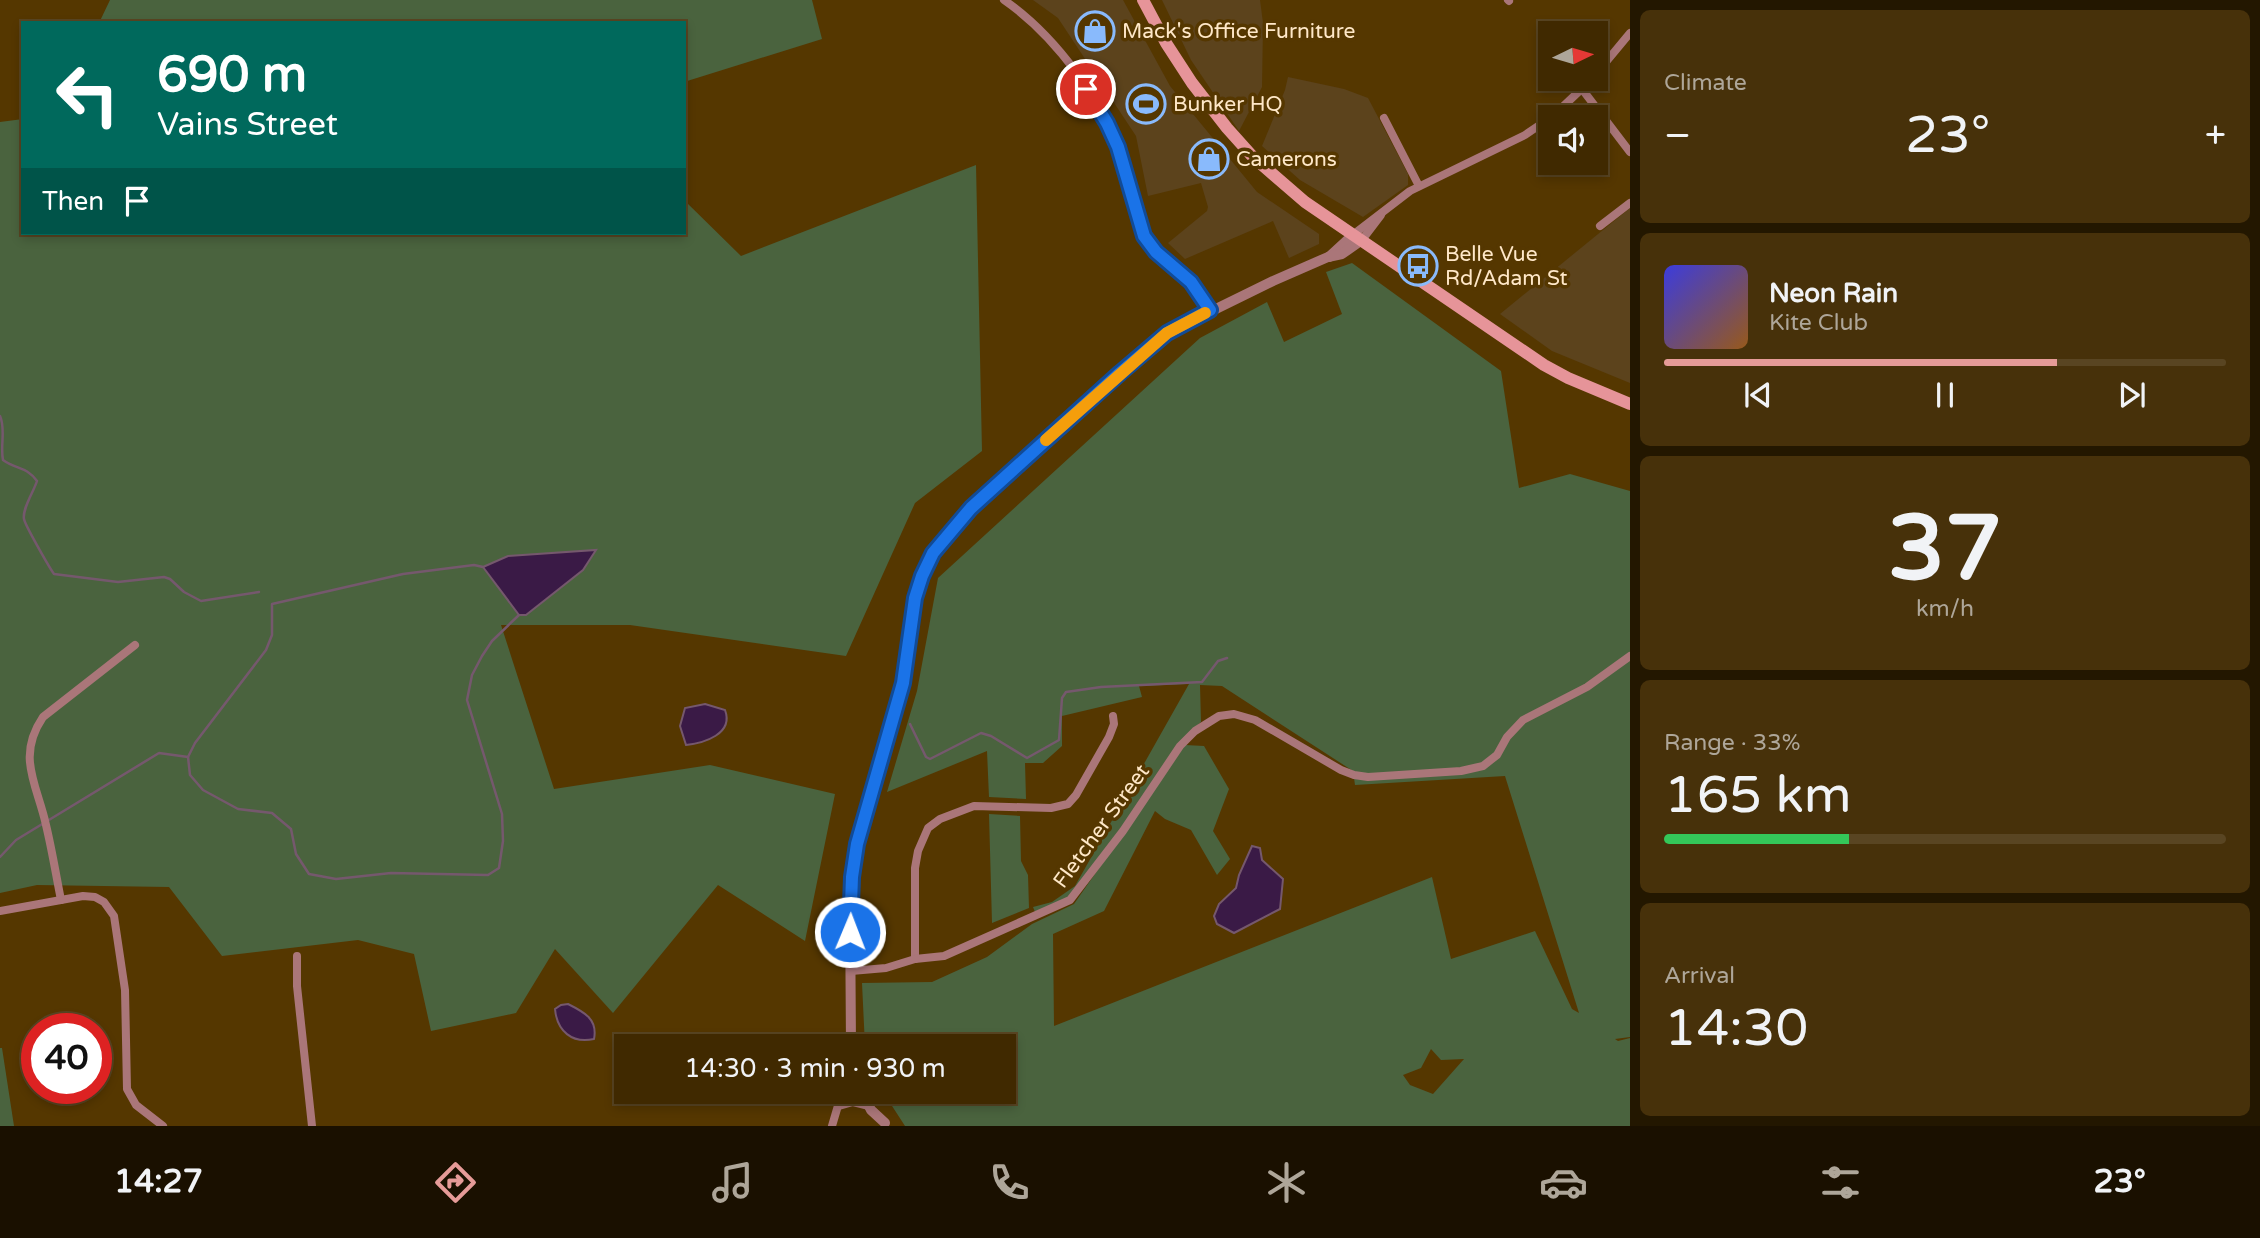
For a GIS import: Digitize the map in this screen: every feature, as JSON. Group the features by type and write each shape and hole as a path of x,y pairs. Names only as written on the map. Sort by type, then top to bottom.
{"main road":[{"path":"1143,0 1179,64 1227,128 1253,157 1305,202 1544,365 1630,404"}],"street":[{"path":"1004,0 1044,33 1076,73 1107,123 1118,147 1141,229 1148,242 1161,257 1191,282 1210,310"},
{"path":"1608,60 1630,33"},
{"path":"1565,105 1580,91"},
{"path":"1584,91 1630,152"},
{"path":"1384,118 1419,186"},
{"path":"852,1034 850,905 854,858 903,683 915,598 933,553 971,508 1167,333 1210,310 1347,251 1383,213 1419,186 1538,126"},
{"path":"1600,226 1630,203"},
{"path":"61,900 46,822 29,770 34,731 43,717 135,645"},
{"name":"Fletcher Street","path":"850,971 892,967 915,959 944,956 1070,900 1123,831 1180,746 1204,724 1219,716 1234,714 1255,720 1354,775 1394,776 1461,771 1483,766 1497,755 1507,737 1523,720 1587,687 1630,656"},
{"path":"915,959 915,868 928,828 940,819 974,806 1051,808 1068,804 1109,737 1114,724 1113,716"},
{"path":"0,911 83,896 95,897 104,902 114,916 125,989 127,1089 136,1105 163,1126"},
{"path":"297,956 297,986 312,1126"},
{"path":"832,1126 839,1106 853,1102 869,1106 886,1124"},
{"path":"875,1104 886,1124"}],"shaded area":[{"path":"1033,0 1123,0 1170,86 1257,192 1319,234 1319,244 1289,258 1273,221 1185,259 1168,243 1207,211 1201,183 1148,196 1136,136 1058,18"},
{"path":"1162,0 1260,0 1263,23 1262,87 1239,131 1191,60"},
{"path":"1288,77 1344,89 1368,98 1408,174 1408,185 1363,217 1300,180 1262,146"},
{"path":"1630,208 1630,383 1552,351 1500,314"},
{"path":"596,550 583,570 526,615 519,615 483,567 508,556"},
{"path":"705,704 725,710 725,725 716,736 686,745 680,726 685,708"},
{"path":"1252,846 1260,848 1262,860 1283,879 1280,909 1234,933 1217,924 1214,916 1219,904 1236,888"},
{"path":"568,1004 592,1021 594,1039 579,1040 562,1029 555,1009"}],"green space":[{"path":"110,0 812,0 822,39 686,81 686,21 100,21"},
{"path":"21,119 21,235 686,235 686,202 741,256 976,165 982,451 915,503 846,656 630,625 501,625 554,789 710,765 835,794 805,941 718,885 613,1013 555,949 516,1013 431,1031 414,954 358,940 222,956 169,887 37,885 0,893 0,122"},
{"path":"1352,263 1501,371 1519,488 1570,474 1630,491 1630,1037 1615,1039 1618,1041 1630,1038 1630,1126 905,1126 891,1104 1016,1104 1016,1034 864,1034 862,983 932,982 987,957 1032,924 1074,904 1185,745 1204,746 1229,789 1213,831 1230,859 1217,875 1191,830 1165,819 1155,811 1104,911 1053,934 1054,1026 1432,877 1451,959 1535,931 1572,1009 1579,1013 1505,776 1355,785 1353,771 1222,686 1200,685 1201,722 1183,739 1118,834 1065,901 1035,912 1033,907 1052,902 1075,886 1189,684 1139,686 1142,697 1062,716 1062,746 1043,763 1025,763 1026,799 989,797 987,751 887,792 917,691 938,578 1200,338 1267,302 1284,342 1342,314 1326,272","holes":["1431,1049 1441,1060 1464,1059 1433,1094 1410,1085 1403,1075 1421,1068"]},
{"path":"989,814 1020,816 1021,861 1028,875 1029,908 992,923"},
{"path":"2,1048 14,1126 0,1126"}],"waterway":[{"path":"0,416 3,426 3,460 25,470 37,481 26,505 24,519 54,574 118,582 164,577 201,601 259,592"},
{"path":"483,567 474,565 403,574 272,604 272,635 266,650 195,743 188,757 190,775 203,790 238,809 272,813 291,829 296,854 309,874 336,879 391,873 488,875 499,868 503,841 502,814 467,700 472,675 482,656 492,641 519,615"},
{"path":"910,724 926,757 930,759 981,733 991,736 1027,758 1059,740 1062,698 1066,692 1101,687 1202,682 1218,661 1227,658"},
{"path":"0,857 16,840 159,753 188,757"}],"slow traffic":[{"path":"1046,440 1167,333 1205,313"}],"place":[{"name":"Mack's Office Furniture","path":"1095,31"},
{"name":"Bunker HQ","path":"1146,104"},
{"name":"Camerons","path":"1209,159"},
{"name":"Belle Vue Rd/Adam St","path":"1418,266"}],"route":[{"path":"850,932 852,877 857,844 903,683 915,598 933,553 971,508 1120,373 1167,333 1210,310 1191,282 1156,252 1144,236 1118,147 1086,89"}]}
